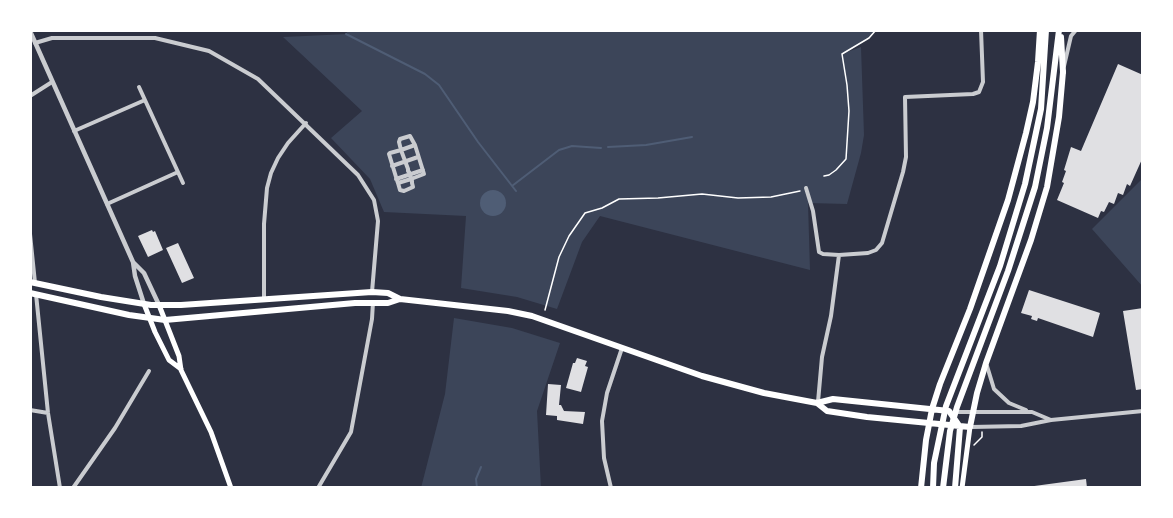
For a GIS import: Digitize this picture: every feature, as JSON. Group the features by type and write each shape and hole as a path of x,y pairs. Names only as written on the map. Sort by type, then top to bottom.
{"main road":[{"path":"921,488 940,384 970,309 1008,200 1026,134 1033,102 1040,30"},
{"path":"933,488 934,463 946,406 1000,266 1025,183 1041,108 1046,30"},
{"path":"962,488 977,393 1031,240 1047,187 1059,117 1063,72 1060,30"},
{"path":"943,488 950,431 1008,271 1035,187 1047,128 1060,30"},
{"path":"33,283 159,305 372,292 388,293 400,299 508,311 532,316 740,387 818,403 833,399 949,411 960,427 961,439 955,488"},
{"path":"33,293 150,319 165,320 373,302 388,303 400,299"},
{"path":"144,304 169,360 181,370"},
{"path":"159,305 179,356 181,370 211,432 231,488"},
{"path":"818,403 827,411 970,427"}],"street":[{"path":"806,188 813,211 819,252 839,255 868,253 876,250 882,243 906,157 905,97 979,92 983,82 981,30"},
{"path":"1063,72 1071,36 1076,30"},
{"path":"30,31 133,262 144,304"},
{"path":"35,43 51,38 127,36 155,38 209,51 258,79 358,175 374,200 378,221 372,292"},
{"path":"30,96 52,82"},
{"path":"139,87 183,183"},
{"path":"74,131 145,100"},
{"path":"264,299 264,224 267,188 280,154 306,123"},
{"path":"397,181 410,177 423,170 414,146 410,136 400,139 399,142 401,150 410,177 412,189 401,191 397,181 392,166 389,154 401,150 414,146"},
{"path":"392,166 418,157"},
{"path":"107,204 178,172"},
{"path":"30,234 33,283"},
{"path":"818,403 822,357 831,316 839,255"},
{"path":"133,262 144,273 159,305"},
{"path":"33,293 60,488"},
{"path":"318,488 351,432 372,319 373,302"},
{"path":"611,488 603,454 602,421 607,393 622,348"},
{"path":"986,363 994,389 1009,403 1051,420"},
{"path":"73,488 116,428 149,371"},
{"path":"30,410 48,413"},
{"path":"949,411 1030,412"},
{"path":"970,427 1022,426 1051,420 1143,411"},
{"path":"328,488 349,488"}],"path":[{"path":"824,176 836,170 846,159 849,111 842,54 869,38 876,30"},
{"path":"545,310 559,257 569,236 585,213 602,208 618,199 700,194 738,198 771,197 795,194 806,188"},
{"path":"973,451 974,446 982,437 983,427"}],"shaded area":[{"path":"345,30 876,30 869,38 847,52 861,47 864,135 847,204 808,203 810,270 600,216 582,242 557,309 517,297 461,288 466,216 384,212 370,179 331,138 362,111 283,37 348,34"},
{"path":"1143,178 1143,287 1092,229"},
{"path":"493,190 502,194 506,203 502,212 493,216 484,212 480,203 484,194"},
{"path":"454,318 512,328 560,343 537,411 541,488 421,488 445,394"}],"building":[{"path":"1118,64 1143,75 1143,157 1130,186 1127,184 1123,195 1118,193 1114,204 1109,202 1098,218 1057,200 1064,183 1062,182 1066,171 1064,170 1071,147 1081,151"},
{"path":"152,230 155,231 163,250 148,257 138,236"},
{"path":"178,243 194,278 182,283 166,248"},
{"path":"1029,290 1100,313 1093,337 1038,318 1037,321 1031,319 1032,316 1021,313"},
{"path":"1143,308 1143,389 1136,390 1123,311"},
{"path":"577,358 587,361 585,366 588,367 581,392 566,388 573,363"},
{"path":"548,384 561,385 559,405 564,411 585,412 583,424 557,420 557,416 546,415"},
{"path":"1086,479 1087,488 1027,488 1027,487"}],"waterway":[{"path":"346,34 425,74 439,85 478,142 516,191"},
{"path":"608,147 646,145 692,137"},
{"path":"512,186 559,150 572,146 601,148"},
{"path":"477,488 476,479 481,467"}]}
